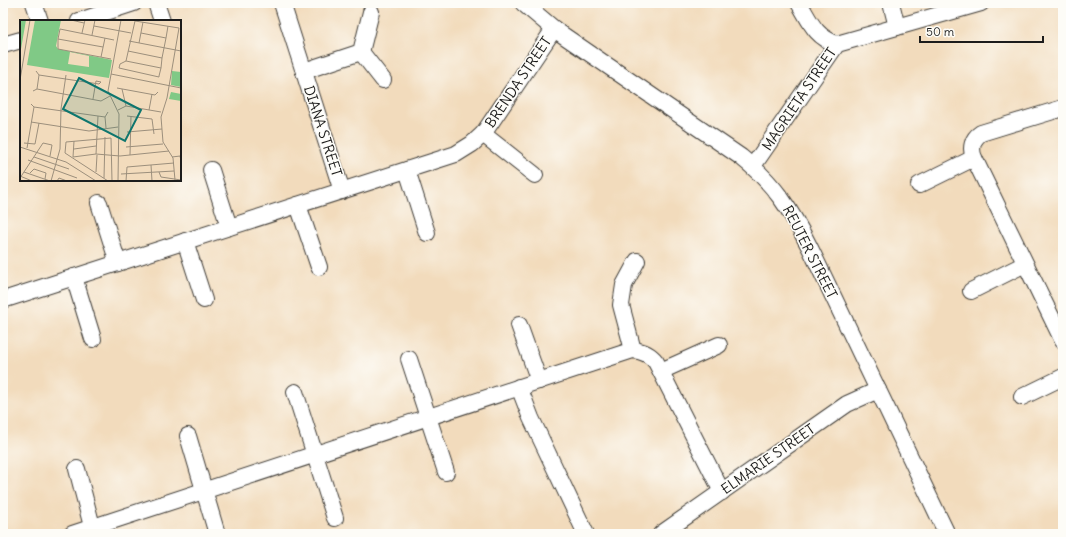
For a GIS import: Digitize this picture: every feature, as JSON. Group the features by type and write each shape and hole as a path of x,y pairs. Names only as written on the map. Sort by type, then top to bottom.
{"street":[{"path":"34,3 40,20"},
{"path":"82,20 134,3"},
{"path":"156,3 162,20"},
{"name":"DIANA STREET","path":"282,3 342,191"},
{"name":"REUTER STREET","path":"523,3 554,30 729,148 753,166 778,193 800,228 947,534"},
{"path":"798,3 816,31 822,37 837,44"},
{"path":"891,3 897,27"},
{"name":"MAGRIETA STREET","path":"753,166 837,44 981,3"},
{"path":"371,12 362,52 383,80"},
{"name":"BRENDA STREET","path":"4,298 118,263 456,154 472,144 483,134 554,30"},
{"path":"3,45 20,40"},
{"name":"DIANA STREET","path":"304,71 362,52"},
{"path":"1063,108 981,133 974,140 972,146 974,158 1063,342"},
{"name":"BRENDA STREET","path":"483,134 535,175"},
{"path":"919,186 974,158"},
{"path":"211,170 229,227"},
{"path":"407,170 427,233"},
{"path":"99,203 118,263"},
{"path":"298,205 319,267"},
{"path":"185,241 204,300"},
{"path":"633,350 621,305 624,285 637,261"},
{"path":"971,291 1025,264"},
{"path":"74,277 93,339"},
{"path":"519,325 538,381"},
{"path":"660,371 719,345"},
{"path":"72,534 93,531 204,491 633,350 640,350 652,356 722,492"},
{"path":"409,359 446,472"},
{"path":"1022,397 1063,377"},
{"path":"519,387 531,418 586,534"},
{"name":"ELMARIE STREET","path":"661,534 847,404 878,390"},
{"path":"295,392 335,518"},
{"path":"188,436 217,534"},
{"path":"77,469 93,531"}]}
